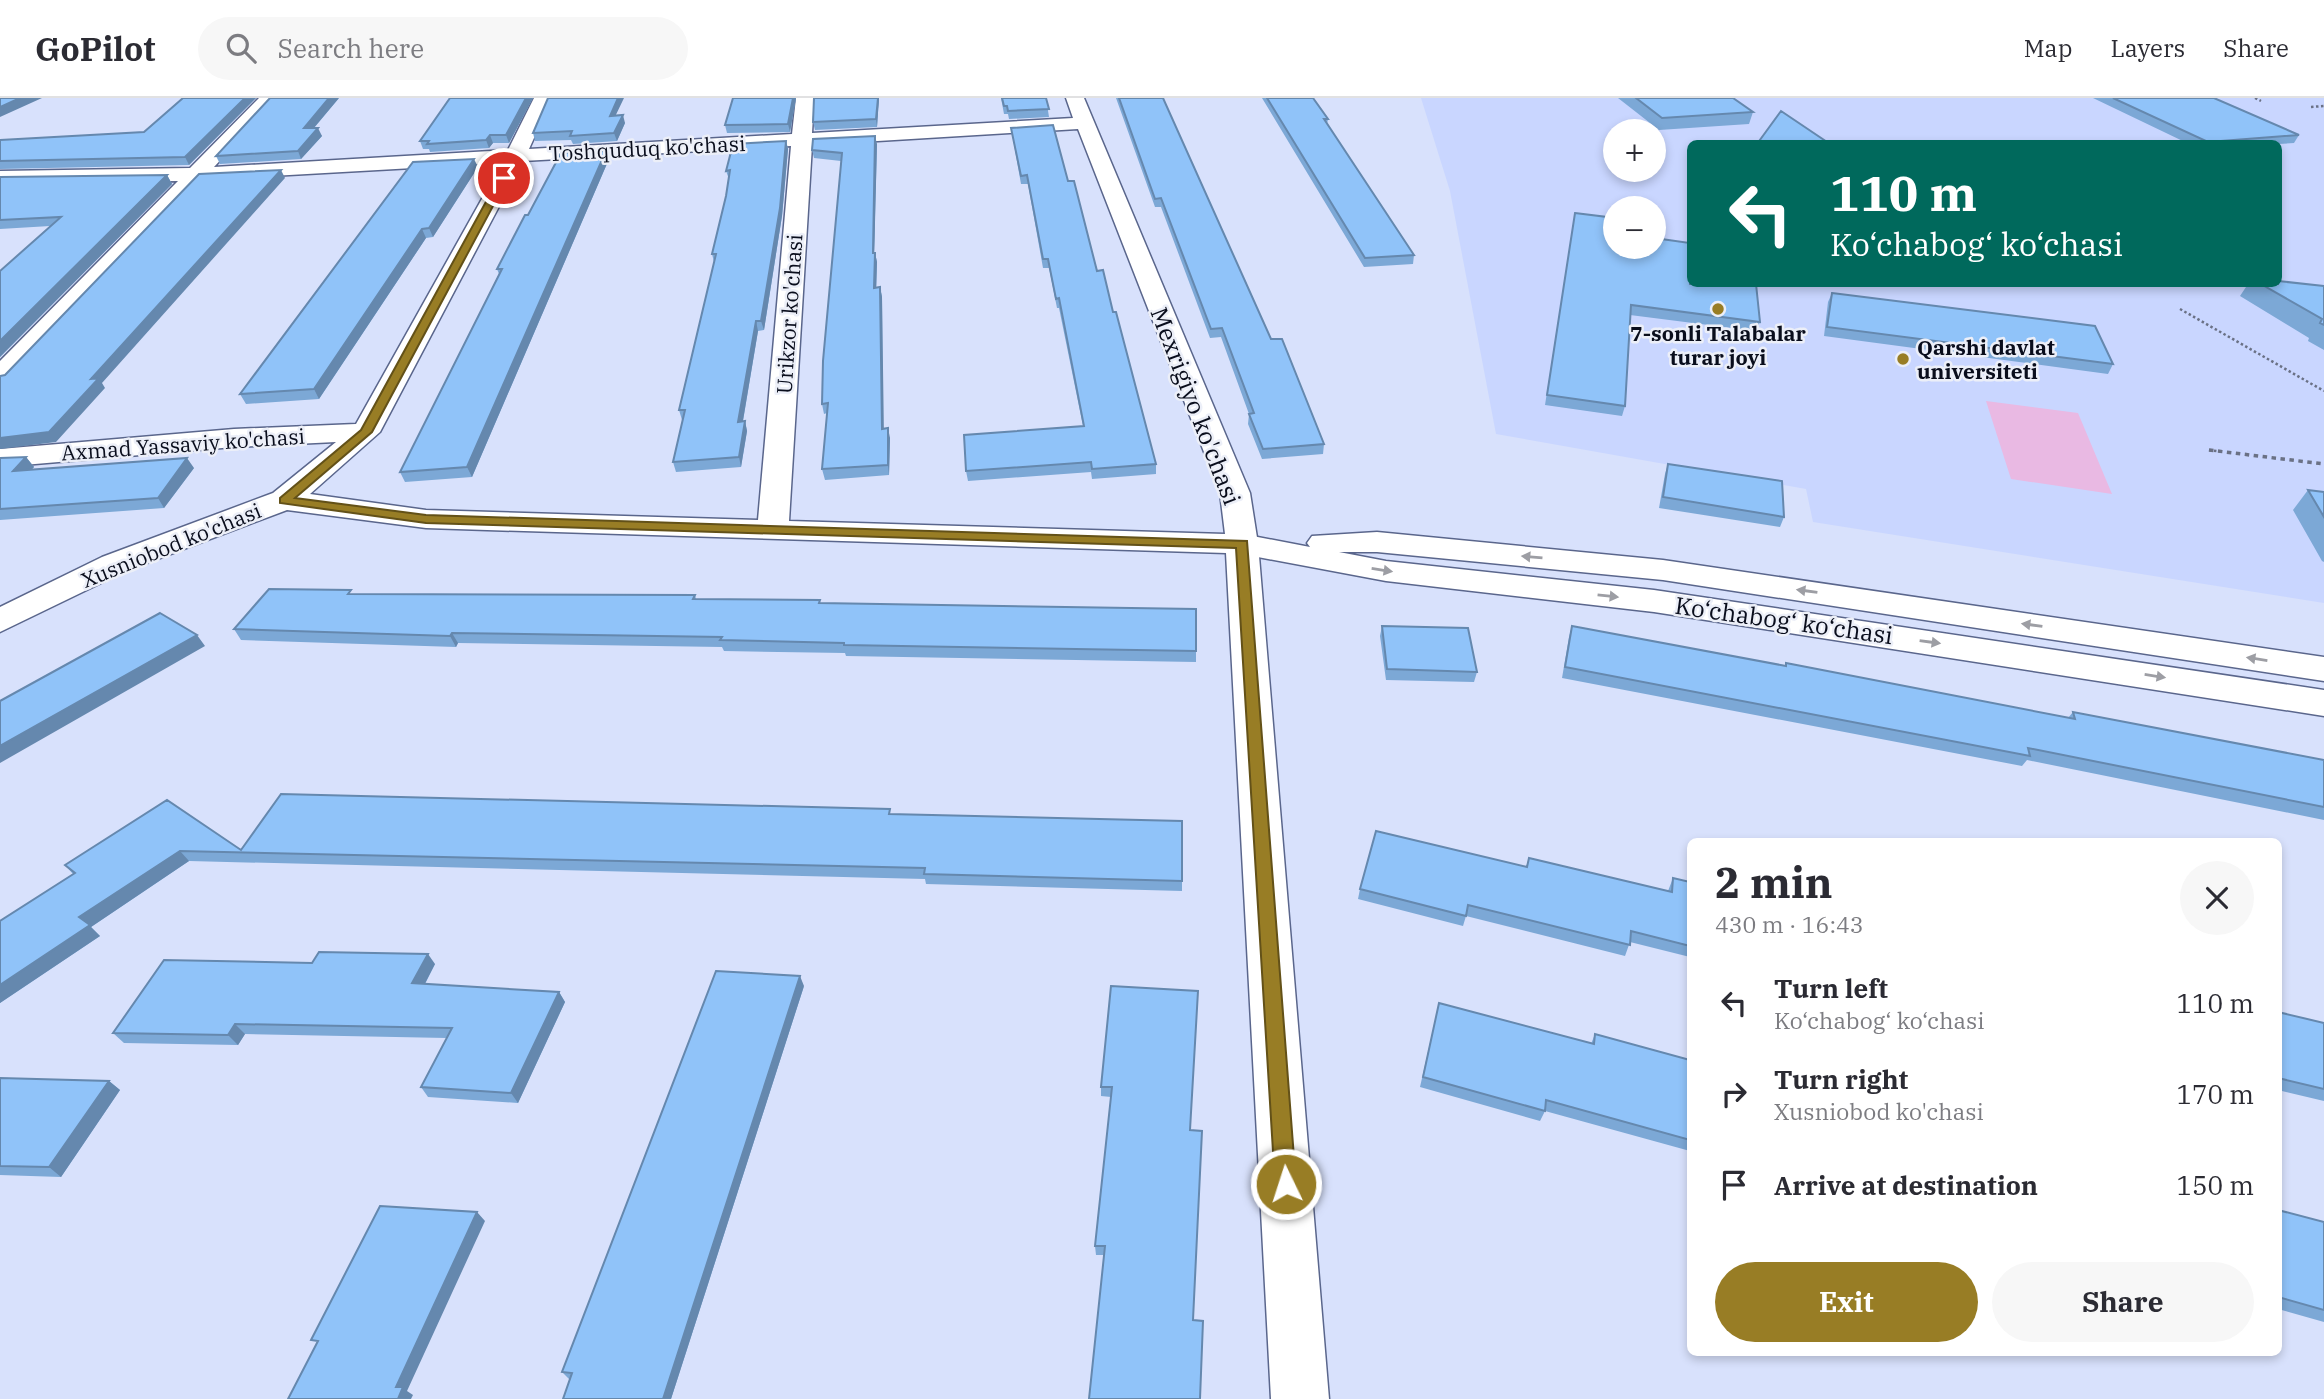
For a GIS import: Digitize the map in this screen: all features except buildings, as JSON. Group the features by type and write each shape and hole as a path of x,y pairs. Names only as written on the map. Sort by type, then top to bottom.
{"street":[{"path":"0,377 269,98"},
{"name":"Xusniobod ko'chasi","path":"0,621 114,564 284,500 366,432 516,155 543,98"},
{"name":"Urikzor ko'chasi","path":"773,529 806,98"},
{"name":"Toshquduq ko'chasi","path":"0,177 195,174 802,139 1079,110"},
{"name":"Mexrigiyo ko'chasi","path":"1079,110 1235,493 1242,544 1300,1399"},
{"name":"Axmad Yassaviy ko'chasi","path":"0,458 234,438 366,432"},
{"name":"Ko‘chabog‘ ko‘chasi","path":"284,500 426,519 1242,544 1377,542 1663,570 2324,669"},
{"name":"Ko‘chabog‘ ko‘chasi","path":"1242,544 1386,572 1654,601 2324,703"}],"path":[{"path":"2255,98 2261,101"},
{"path":"2311,107 2324,106"},
{"path":"2180,309 2324,391"},
{"path":"2209,450 2324,464"}],"shaded area":[{"name":"Qarshi davlat universiteti","path":"1421,98 2324,98 2324,603 1813,522 1806,489 1496,434 1450,191"},
{"path":"1986,401 2078,413 2112,494 2011,479"}],"place":[{"name":"7-sonli Talabalar turar joyi","path":"1718,309"},
{"name":"Qarshi davlat universiteti","path":"1903,359"}],"route":[{"path":"504,178 366,432 284,500 426,519 1242,544 1286,1184"}]}
